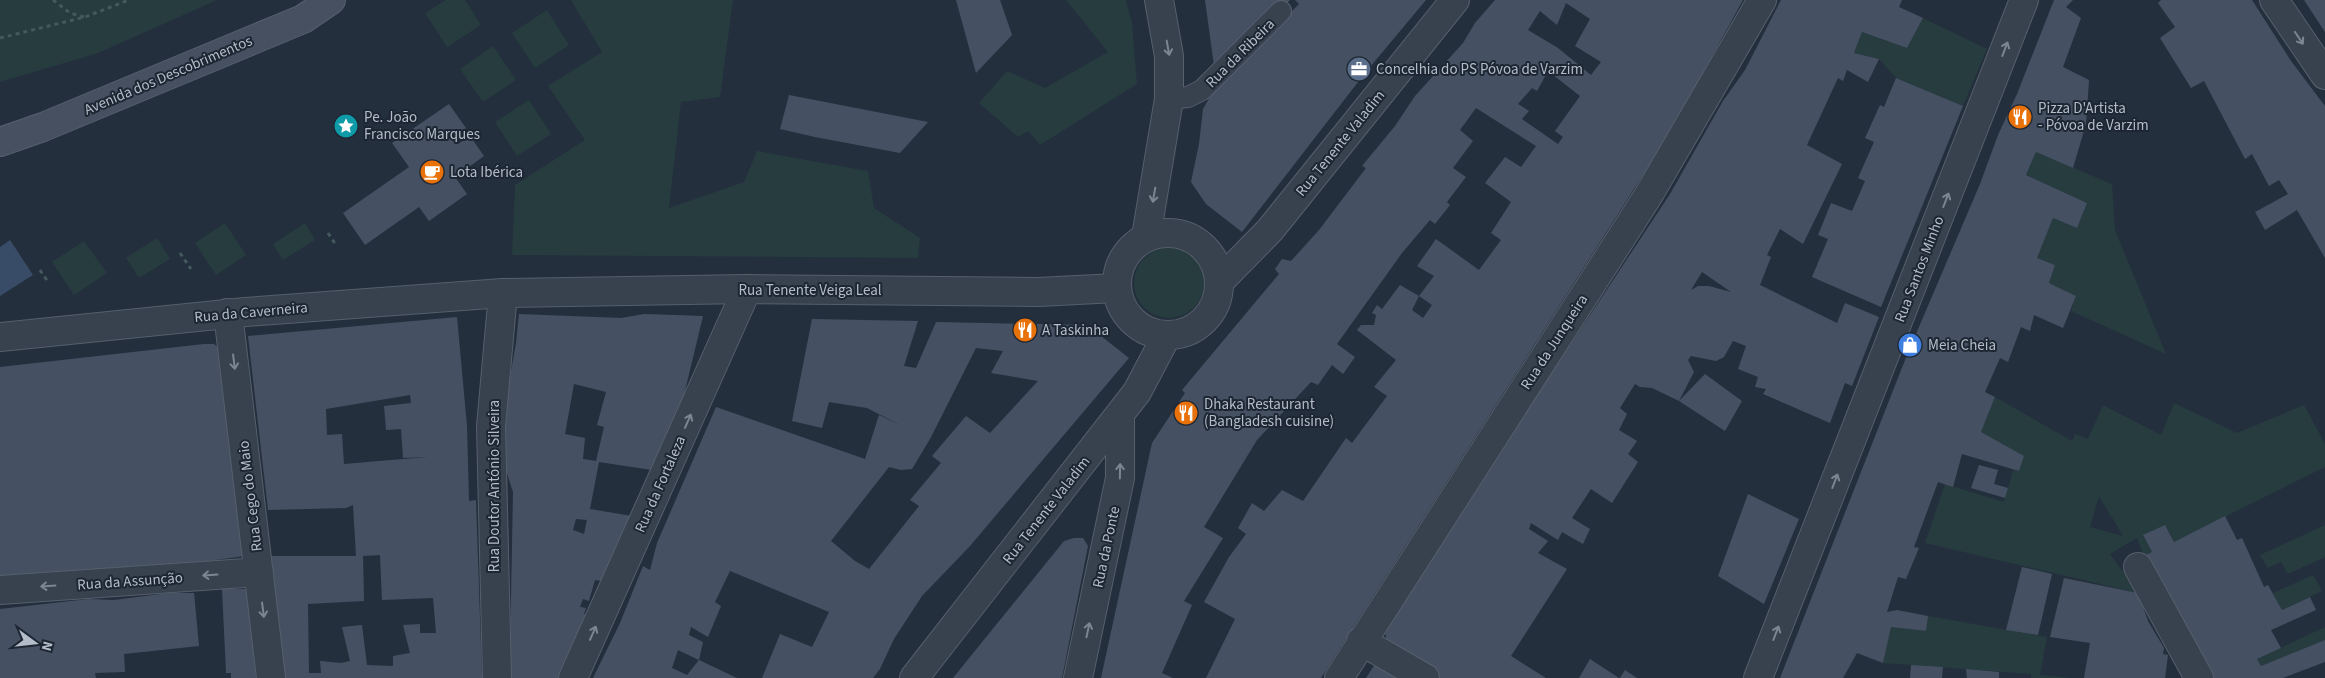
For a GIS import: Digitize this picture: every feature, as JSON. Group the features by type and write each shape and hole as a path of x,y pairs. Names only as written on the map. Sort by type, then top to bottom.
{"main road":[{"name":"Avenida dos Descobrimentos","path":"0,142 43,127 302,19 331,0"}],"street":[{"path":"1146,237 1169,99 1169,56 1159,0"},
{"name":"Rua Tenente Valadim","path":"1219,282 1270,230 1455,0"},
{"name":"Rua da Junqueira","path":"1339,678 1648,196 1762,0"},
{"name":"Rua Santos Minho","path":"1758,678 2024,0"},
{"path":"2274,0 2325,76"},
{"path":"1163,232 1179,233 1195,240 1208,251 1216,265 1219,282 1216,302 1204,319 1188,331 1168,335 1143,328 1133,321 1122,306 1117,288 1121,263 1136,244 1146,237 1163,232"},
{"name":"Rua Tenente Veiga Leal","path":"503,294 747,289 1038,292 1117,288"},
{"name":"Rua da Fortaleza","path":"574,678 747,289"},
{"name":"Rua da Caverneira","path":"0,337 228,313 503,294"},
{"name":"Rua Doutor António Silveira","path":"497,678 491,426 503,294"},
{"name":"Rua Cego do Maio","path":"228,313 271,678"},
{"name":"Rua Tenente Valadim","path":"914,678 1120,415 1137,392 1168,335"},
{"name":"Rua da Ponte","path":"1078,678 1120,478 1120,415"},
{"path":"2138,567 2200,678"},
{"name":"Rua da Assunção","path":"0,590 259,572"},
{"path":"1361,641 1425,678"}],"lane":[{"name":"Rua da Ribeira","path":"1169,99 1188,97 1202,90 1281,11"}],"path":[{"path":"53,0 70,13 85,18"},
{"path":"121,3 126,0"},
{"path":"0,38 85,18 130,0"},
{"path":"328,233 336,245"},
{"path":"180,253 191,269"},
{"path":"40,270 48,282"}],"green space":[{"path":"0,0 217,0 98,53 0,82"},
{"path":"446,0 465,0 481,25 447,47 425,13"},
{"path":"571,0 733,0 720,97 681,102 669,208 744,182 757,151 868,171 874,208 920,238 918,258 512,255 515,185 585,140 548,86 602,52"},
{"path":"1066,0 1126,0 1132,23 1137,84 1040,145 1028,131 1018,137 979,103 1007,71 1045,88 1108,52"},
{"path":"547,10 569,45 535,68 512,33"},
{"path":"1923,18 1987,49 1963,106 1896,78 1879,59 1854,53 1862,32 1907,48"},
{"path":"493,46 516,80 483,102 460,69"},
{"path":"529,100 551,134 517,156 495,122"},
{"path":"2036,152 2112,184 2115,230 2166,354 2071,311 2076,296 2049,283 2055,265 2037,258 2053,218 2077,228 2087,203 2026,175"},
{"path":"225,223 246,255 216,275 195,243"},
{"path":"305,223 315,240 283,260 273,244"},
{"path":"157,238 170,259 139,278 126,258"},
{"path":"84,241 107,273 74,295 52,262"},
{"path":"1162,248 1176,248 1189,253 1199,263 1204,276 1204,290 1199,303 1189,313 1176,318 1162,318 1149,313 1139,303 1134,290 1134,276 1139,263 1149,253"},
{"path":"1995,397 2072,441 2075,434 2088,439 2103,405 2161,435 2174,403 2237,433 2304,405 2325,444 2325,467 2174,542 2165,525 2143,536 2152,552 2144,556 2137,538 2110,554 2138,593 1925,543 1945,484 2004,502 2013,470 2019,471 2023,456 1981,432","holes":["2099,496 2123,536 2090,527"]},
{"path":"2325,525 2325,557 2288,574 2281,562 2268,568 2260,555"},
{"path":"2313,575 2322,591 2282,610 2273,593"},
{"path":"1928,616 2047,637 2040,675 2072,678 2031,678 2031,674 1883,663 1891,627 1925,631"},
{"path":"2325,627 2325,640 2261,666 2257,659"}],"water":[{"path":"10,240 33,275 0,296 0,247"}],"building":[{"path":"956,0 1000,0 1012,35 976,73"},
{"path":"1205,0 1290,0 1215,73"},
{"path":"1295,0 1426,0 1365,73 1242,232 1206,204 1191,182 1199,144 1203,109 1214,90 1299,4"},
{"path":"1495,0 1743,0 1668,136 1321,678 1206,678 1235,619 1204,602 1229,557 1246,534 1238,528 1252,503 1264,511 1282,490 1303,501 1346,438 1352,443 1387,396 1374,387 1396,360 1357,330 1361,325 1374,325 1376,315 1372,313 1377,305 1382,309 1400,285 1419,296 1434,276 1417,266 1436,239 1479,270 1501,240 1491,233 1511,202 1485,183 1505,157 1521,167 1536,146 1476,108 1460,130 1473,141 1453,168 1466,177 1447,202 1450,205 1435,224 1430,220 1402,253 1337,344 1355,357 1343,374 1332,365 1318,385 1311,382 1257,440 1204,527 1223,538 1184,601 1192,605 1162,673 1173,678 1101,678 1152,443 1185,393 1182,390 1279,274 1275,269 1282,259 1291,261 1319,230 1366,168 1362,166 1395,126 1415,96 1463,43 1475,23","holes":["1566,3 1590,19 1575,46 1601,62 1591,75 1558,48 1528,30 1540,11 1557,25","1548,71 1580,96 1555,131 1563,137 1558,144 1522,119 1529,111 1518,104 1532,88 1537,91","1419,296 1432,305 1423,318 1412,310"]},
{"path":"1781,0 1902,0 1899,7 1923,18 1907,48 1862,32 1854,53 1879,59 1868,82 1847,70 1843,81 1838,78 1807,145 1842,164 1803,244 1780,229 1767,255 1771,257 1760,285 1837,323 1845,303 1879,317 1852,386 1845,383 1830,423 1763,394 1766,389 1755,387 1758,377 1738,369 1746,346 1733,341 1724,357 1716,361 1691,356 1688,360 1694,372 1679,401 1652,388 1640,387 1635,384 1620,408 1627,414 1619,430 1637,441 1628,454 1638,462 1612,503 1591,489 1572,518 1590,529 1583,544 1562,532 1558,540 1531,523 1529,529 1548,541 1538,553 1567,569 1511,656 1546,678 1437,678 1389,652 1384,627 1670,194 1723,101 1745,70","holes":["1702,272 1731,292 1709,286 1698,286 1691,290"]},
{"path":"2054,0 2073,0 2066,7 2081,18 2063,67 2089,80 2086,124 2073,168 2036,152 2026,175 2087,203 2077,228 2053,218 2037,258 2055,265 2049,283 2076,296 2063,328 2034,315 2030,331 2021,327 2008,362 2000,358 1985,392 1995,397 1981,432 2024,456 2019,471 1962,454 1953,487 1938,482 1914,547 1919,548 1906,579 1898,577 1887,612 1897,610 1928,616 1926,631 1891,627 1883,663 1857,653 1843,678 1780,678 1907,355 1980,184 1998,135 2017,94"},
{"path":"2161,0 2252,0 2291,61 2325,106 2325,258 2297,210 2265,230 2255,212 2288,194 2279,180 2269,186 2252,154 2245,159 2204,81 2191,88 2160,38 2175,27 2158,3"},
{"path":"2304,0 2325,0 2325,32"},
{"path":"1896,78 1963,106 1881,307 1812,277 1828,239 1818,235 1831,203 1852,211 1865,181 1858,178 1874,142 1865,138 1880,105 1884,107"},
{"path":"789,95 928,122 900,153 815,137 780,129"},
{"name":"Lota Ibérica","path":"449,104 466,128 453,137 458,144 470,136 484,156 455,177 467,194 429,221 419,207 365,245 343,213 409,167 392,143"},
{"path":"519,314 621,318 644,314 703,316 677,424 652,470 599,462 590,509 632,516 602,581 595,580 589,601 583,599 580,607 586,608 584,614 589,615 576,649 571,648 568,665 563,664 559,678 511,678 513,492 498,445 516,343","holes":["574,384 606,392 597,425 604,427 596,461 583,459 585,438 565,434","576,519 587,520 584,534 573,530"]},
{"path":"457,317 467,426 469,501 476,500 482,678 285,678 271,556 356,556 353,505 346,508 268,510 248,336","holes":["410,395 411,403 384,406 386,430 401,429 403,458 427,457 344,464 342,434 327,435 326,409","380,555 382,600 433,598 436,633 420,633 420,624 403,625 410,653 393,656 393,666 367,665 362,625 342,627 350,661 341,663 320,661 321,673 309,673 308,604 364,601 363,556"]},
{"path":"812,319 918,321 904,366 916,368 936,322 1087,325 1129,358 970,546 922,596 894,639 880,669 873,678 762,678 780,634 812,647 829,612 730,571 715,602 721,606 708,637 691,627 689,635 703,642 699,660 737,678 593,678 620,623 643,566 650,570 657,543 716,407 865,459 879,415 902,426 867,408 829,402 822,428 792,421","holes":["976,348 1003,351 991,373 1038,381 990,433 966,416 932,456 941,463 910,500 919,506 869,569 855,561 831,541 889,467 901,470 912,469 930,439","678,650 699,660 687,675 672,668"]},
{"path":"214,344 219,348 245,556 186,564 0,578 0,367"},
{"path":"1705,374 1742,401 1725,431 1679,401"},
{"path":"1979,465 1998,470 1994,484 2008,488 2005,498 1971,488"},
{"path":"1748,494 1799,519 1764,604 1718,576"},
{"path":"2225,516 2237,540 2242,538 2264,587 2268,585 2282,610 2310,597 2316,610 2271,630 2281,648 2257,659 2261,666 2325,640 2325,662 2283,678 2208,678 2144,556 2152,552 2143,535 2165,525 2174,542"},
{"path":"1083,538 1088,546 1062,678 953,678 1064,541"},
{"path":"2022,567 2052,574 2038,635 2006,630"},
{"path":"2064,578 2138,593 2148,621 2164,648 2163,654 2168,655 2165,678 2084,678 2090,643 2050,637"},
{"path":"222,589 249,589 256,678 231,678 231,673 226,673"},
{"path":"169,593 194,593 199,646 124,654 125,672 95,673 96,678 0,678 0,609 89,599 114,600"},
{"path":"1590,659 1619,678 1579,678"},
{"path":"1375,664 1401,678 1366,678"},
{"path":"1911,665 1943,667 1942,678 1910,678"},
{"path":"1966,669 1999,672 1999,678 1967,678"},
{"path":"1625,670 1637,678 1620,678"}],"place":[{"name":"Concelhia do PS Póvoa de Varzim","path":"1359,69"},
{"name":"Pizza D'Artista - Póvoa de Varzim","path":"2020,117"},
{"name":"Pe. João Francisco Marques","path":"346,126"},
{"name":"Lota Ibérica","path":"432,172"},
{"name":"A Taskinha","path":"1025,330"},
{"name":"Meia Cheia","path":"1910,345"},
{"name":"Dhaka Restaurant (Bangladesh cuisine)","path":"1186,413"}]}
